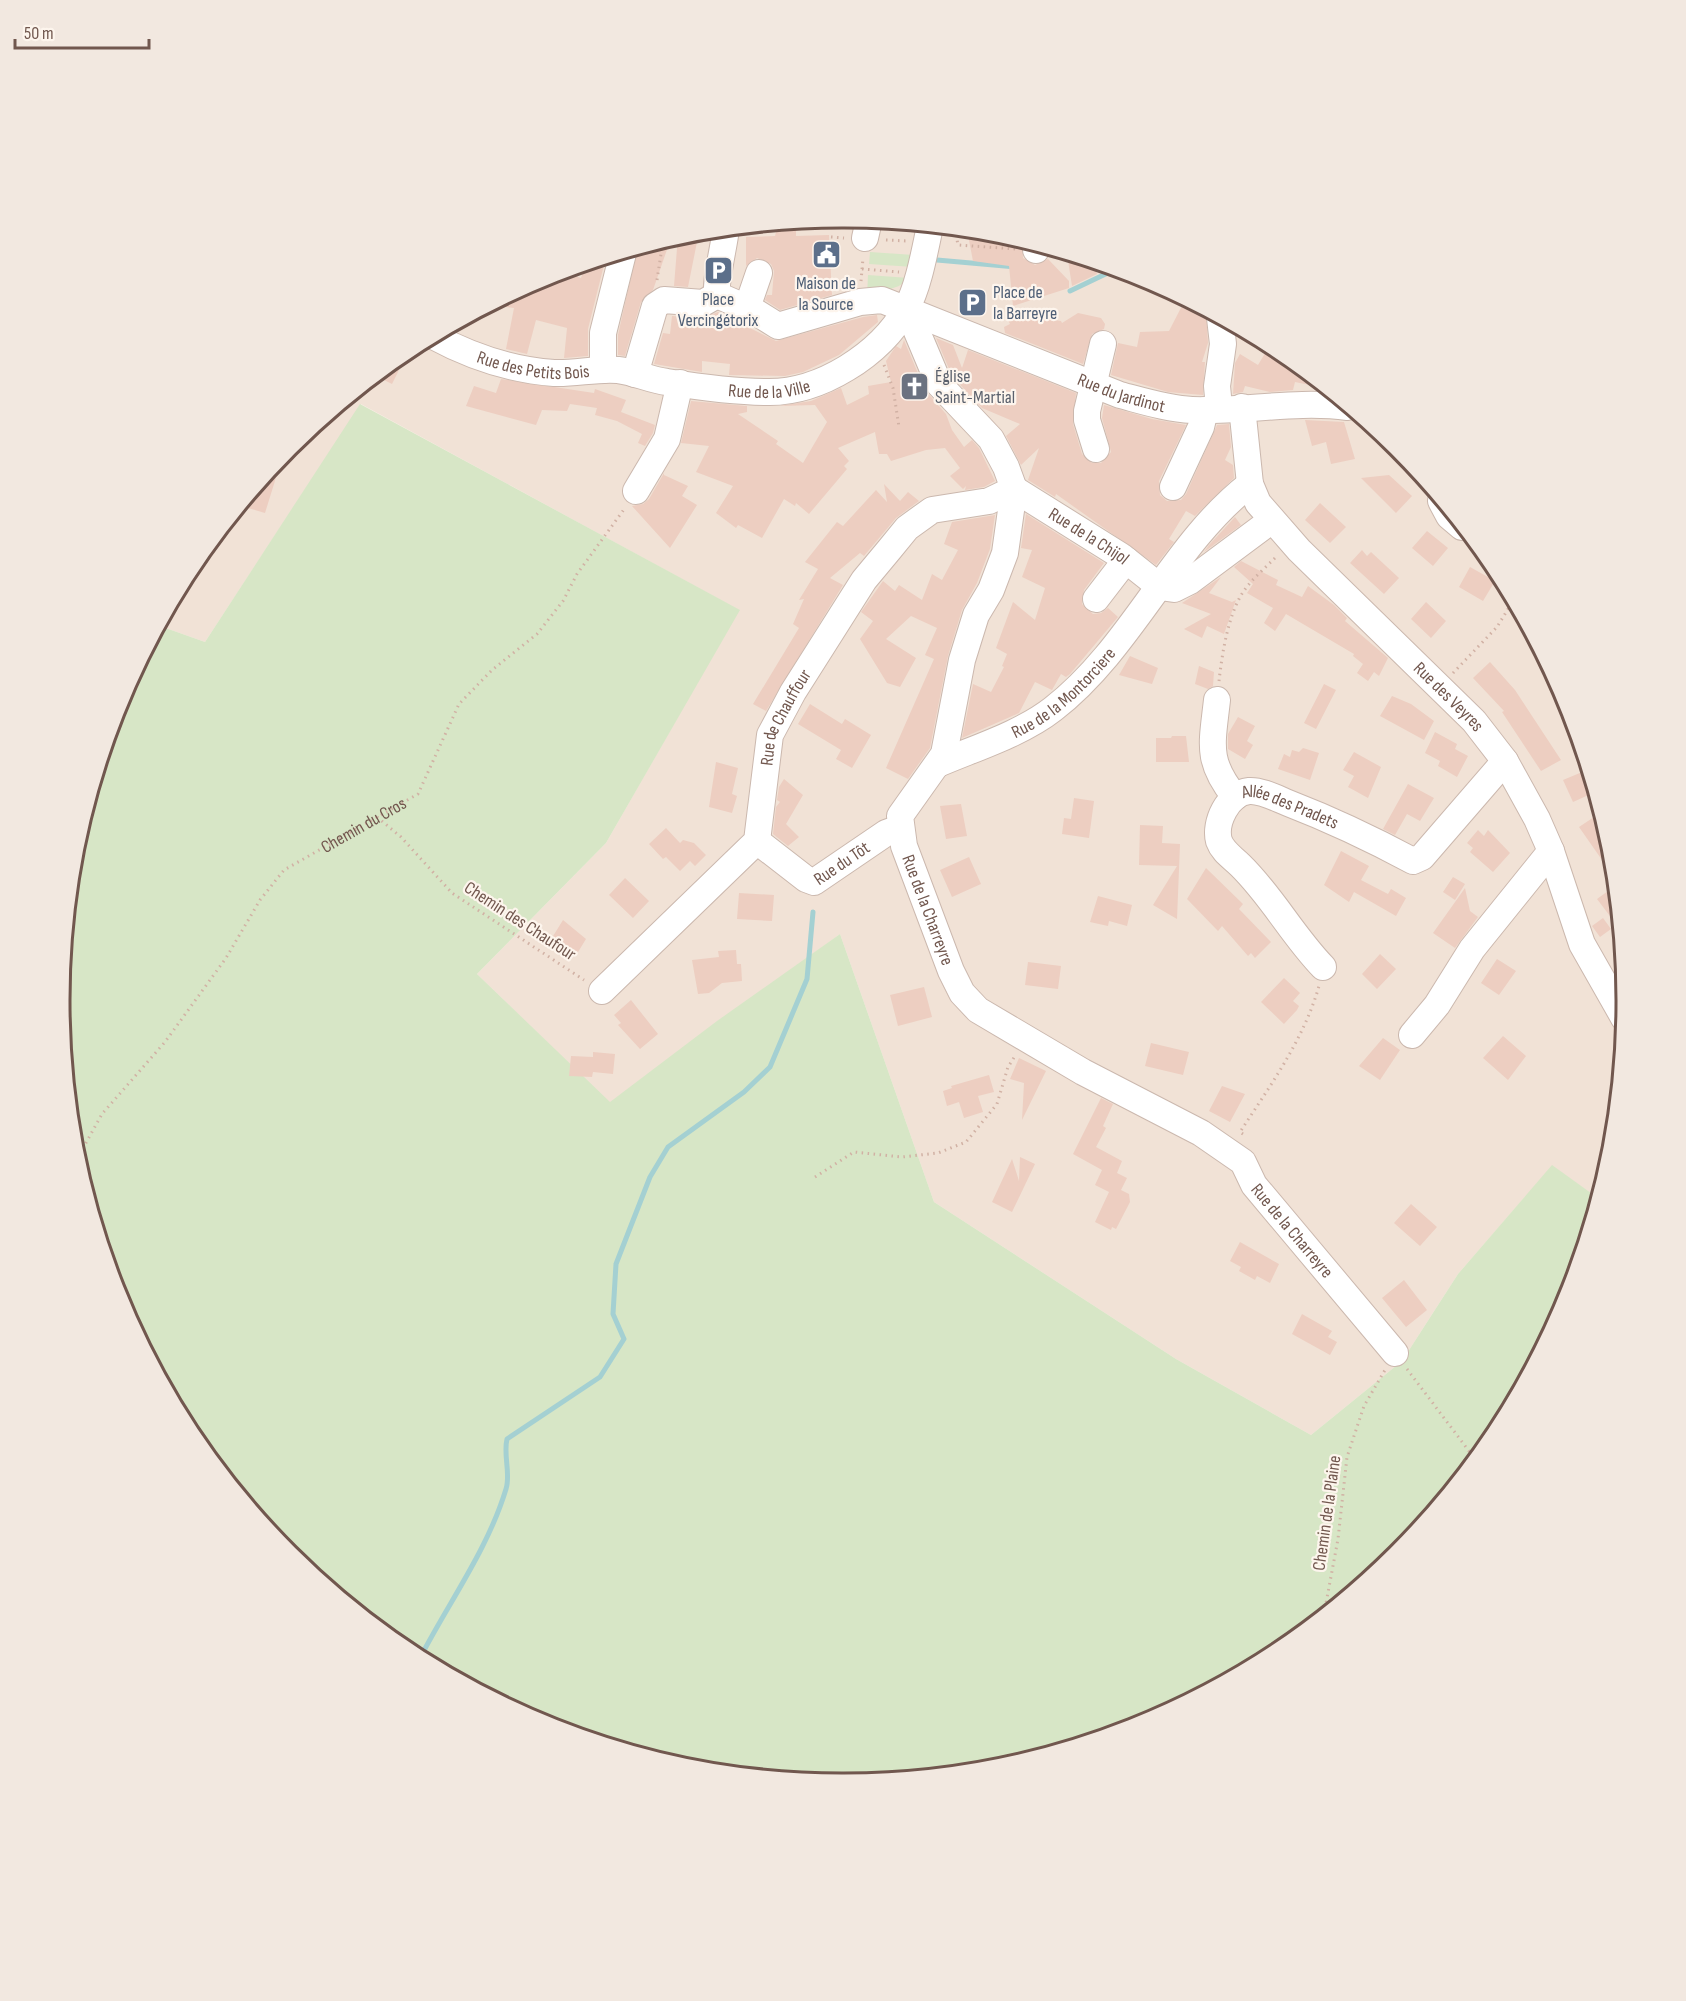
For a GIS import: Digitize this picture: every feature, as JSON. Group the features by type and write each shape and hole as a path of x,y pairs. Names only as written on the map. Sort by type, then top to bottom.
{"street":[{"path":"900,828 900,816 906,805 944,754 965,649 976,615 991,590 1005,554 1014,489 1006,467 991,439 939,384 907,308 928,233"},
{"path":"635,374 655,306 664,300 703,303 717,295 715,285 722,265 725,238"},
{"path":"603,370 603,333 620,261"},
{"path":"747,308 759,273"},
{"name":"Rue du Jardinot","path":"717,295 747,308 778,326 860,302 882,300 907,308 982,342 1120,395 1159,405 1222,408 1267,405 1335,406"},
{"name":"Rue de la Ville","path":"603,370 680,383 768,392 797,388 850,365 877,346 907,308"},
{"name":"Rue des Veyres","path":"1221,327 1223,344 1217,386 1222,408 1258,503 1290,540 1474,721 1505,761 1551,850 1582,944 1616,1004"},
{"name":"Rue des Petits Bois","path":"442,341 499,363 527,369 556,373 603,370"},
{"path":"1096,449 1087,420 1103,344"},
{"path":"636,492 667,440 680,383"},
{"path":"1173,487 1201,427 1222,408"},
{"name":"Rue de la Montorciere","path":"938,764 1029,723 1053,709 1090,674 1143,613 1160,587 1229,501 1250,484"},
{"name":"Rue de la Chijol","path":"1014,489 1126,560 1160,587"},
{"name":"Rue de Chauffour","path":"757,841 770,735 793,692 864,580 907,528 932,510 989,501 1014,489"},
{"path":"1160,587 1174,589 1190,581 1272,520"},
{"path":"1096,599 1126,560"},
{"path":"1217,700 1214,764 1219,777 1235,797"},
{"name":"Allée des Pradets","path":"1323,967 1299,943 1270,898 1224,851 1219,839 1218,823 1235,797 1249,791 1270,796 1351,828 1413,861 1422,857 1505,761"},
{"name":"Rue du Tôt","path":"757,841 806,879 814,882 886,833 900,828"},
{"name":"Rue de la Charreyre","path":"900,828 951,971 962,993 978,1010 1026,1039 1200,1133 1243,1162 1254,1185 1395,1353"},
{"path":"602,991 757,841"},
{"path":"1412,1035 1437,1005 1472,949 1551,850"}],"path":[{"path":"860,302 866,237"},
{"path":"956,237 958,245 1009,246"},
{"path":"655,306 654,296 662,250"},
{"path":"862,269 918,274"},
{"path":"877,346 893,388 899,427"},
{"name":"Chemin du Cros","path":"84,1146 102,1114 165,1041 226,958 260,900 284,870 418,794 459,704 492,670 537,634 563,601 577,574 636,492"},
{"path":"1217,700 1221,660 1238,601 1247,587 1290,540"},
{"path":"1440,687 1497,627 1508,608"},
{"name":"Chemin des Chaufour","path":"377,817 401,837 452,893 602,991"},
{"path":"1243,1162 1255,1145 1240,1132 1286,1061 1314,1003 1323,967"},
{"path":"815,1177 854,1152 902,1157 938,1153 966,1142 997,1104 1008,1067 1026,1039"},
{"path":"1395,1353 1470,1452"},
{"name":"Chemin de la Plaine","path":"1326,1602 1338,1539 1347,1457 1364,1406 1395,1353"}],"shaded area":[{"path":"843,228 894,230 994,243 1043,254 1139,287 1229,331 1272,358 1352,420 1389,454 1456,530 1512,614 1536,659 1575,752 1601,850 1609,900 1616,1000 1614,1051 1601,1151 1591,1193 1552,1166 1458,1274 1402,1361 1311,1435 1176,1359 934,1202 840,934 610,1103 477,974 606,843 739,610 361,404 205,642 166,628 201,571 230,530 297,454 373,388 414,358 457,331 547,287 643,254 692,243 792,230"}],"green space":[{"path":"870,252 914,255 913,267 869,264"},
{"path":"868,275 909,278 899,286 867,297"},
{"path":"360,404 740,610 606,843 477,974 610,1102 717,1021 840,934 934,1202 1176,1359 1311,1435 1402,1361 1458,1274 1552,1165 1591,1193 1575,1249 1557,1296 1512,1387 1456,1471 1424,1510 1389,1547 1313,1613 1272,1643 1229,1670 1185,1693 1139,1714 1043,1747 994,1758 894,1771 843,1773 742,1766 643,1747 595,1732 547,1714 457,1670 414,1643 334,1581 262,1510 230,1471 174,1387 150,1342 111,1249 97,1200 85,1151 77,1101 70,1000 77,900 85,850 111,752 129,705 166,628 205,642"}],"building":[{"path":"796,230 796,236 829,235 832,295 780,310 765,300 767,295 772,295 774,271 771,264 757,258 746,266 746,237 775,236 776,232"},
{"path":"969,239 1022,249 1023,258 1035,265 1048,259 1069,281 1069,288 1013,306 1009,266 973,261"},
{"path":"697,242 688,287 674,286 677,246"},
{"path":"667,249 653,290 641,302 625,356 618,355 618,335 635,256"},
{"path":"1068,262 1096,271 1097,274 1072,286"},
{"path":"604,266 588,329 588,356 564,358 567,328 536,320 527,354 506,349 514,308 504,307 576,276 581,278 582,274"},
{"path":"1182,306 1206,319 1208,343 1202,362 1205,362 1203,395 1168,392 1111,375 1118,343 1137,347 1140,332 1169,331"},
{"path":"718,312 776,341 863,317 877,315 878,322 839,355 803,372 785,376 729,375 730,364 702,361 702,372 654,364 663,333 670,334 672,316 703,318"},
{"path":"1078,313 1101,318 1105,324 1104,329 1092,334 1083,364 1005,333 1004,327 1010,324 1008,320 1019,314 1062,323"},
{"path":"936,338 953,345 962,368 968,350 1076,393 1073,424 1082,454 1092,463 1101,463 1111,452 1102,418 1104,405 1152,419 1186,425 1159,481 1160,495 1167,501 1181,500 1186,494 1217,425 1229,424 1231,447 1225,460 1233,465 1234,478 1195,516 1186,511 1169,539 1174,542 1156,565 1056,494 1055,497 1028,480 1039,448 1021,465 1006,436 1020,424 982,408 952,376"},
{"path":"904,340 925,390 946,414 952,430 964,447 972,440 979,448 995,481 984,487 965,490 966,486 963,489 950,476 960,468 945,448 926,450 891,461 887,454 879,454 875,432 838,448 849,461 844,466 847,469 809,514 796,503 795,506 784,499 762,538 738,525 736,528 716,513 733,486 696,472 709,446 681,443 691,401 747,406 747,412 738,414 778,441 776,444 803,463 827,422 815,405 779,406 811,401 841,388 847,405 869,394 868,386 891,382 886,361 896,346 901,349"},
{"path":"1240,354 1258,365 1265,354 1308,385 1295,382 1293,390 1270,392 1245,386 1243,392 1233,394 1235,363"},
{"path":"400,368 392,384 384,380"},
{"path":"501,379 594,393 595,389 626,400 621,412 655,425 653,433 645,446 638,443 642,434 617,421 595,415 597,408 570,404 567,411 542,410 536,425 466,406 474,386 496,393"},
{"path":"1305,420 1344,422 1355,459 1331,464 1326,442 1312,446"},
{"path":"664,473 688,486 682,496 697,505 670,548 632,506 643,504 649,499"},
{"path":"1389,475 1412,496 1396,513 1361,478"},
{"path":"277,476 265,513 248,508"},
{"path":"884,484 900,501 908,492 919,501 896,518 864,556 860,553 830,578 843,585 766,711 753,704 799,628 793,624 804,599 799,600 818,569 805,562 837,522 843,526 876,490 887,502"},
{"path":"1320,503 1346,527 1330,543 1305,520"},
{"path":"1026,514 1104,563 1084,590 1082,604 1093,614 1101,613 1108,608 1118,617 1070,674 1066,677 1061,674 1052,690 1035,682 1019,713 962,738 973,684 991,692 1004,667 1002,666 1007,654 996,648 1013,602 1035,620 1045,588 1022,577 1032,550 1021,548"},
{"path":"995,515 990,549 977,583 962,610 948,656 930,748 908,779 886,768 934,659 925,655 937,628 911,616 886,639 916,658 900,687 887,683 860,639 873,621 861,612 883,581 895,591 899,585 922,600 932,574 942,580 958,550 944,544 952,522"},
{"path":"1235,517 1241,525 1204,552 1209,545"},
{"path":"1427,531 1448,548 1433,566 1412,548"},
{"path":"1362,550 1367,556 1371,552 1399,578 1384,594 1350,563"},
{"path":"1241,561 1278,580 1276,585 1302,597 1308,586 1334,605 1347,618 1345,621 1388,658 1379,676 1374,672 1368,681 1357,673 1363,664 1353,656 1354,654 1286,614 1275,631 1264,623 1273,608 1247,593 1253,584 1234,567"},
{"path":"1470,567 1489,578 1493,584 1483,601 1459,587"},
{"path":"1221,577 1209,593 1232,602 1236,600 1224,634 1207,626 1202,638 1184,629 1211,614 1182,603"},
{"path":"1426,602 1446,621 1431,638 1411,619"},
{"path":"1130,656 1158,668 1152,684 1119,675"},
{"path":"1490,662 1515,690 1561,760 1541,771 1502,712 1504,711 1473,678"},
{"path":"1199,666 1214,672 1213,686 1208,689 1195,684"},
{"path":"1324,684 1336,690 1316,729 1304,723"},
{"path":"1392,696 1411,704 1434,721 1424,740 1380,716"},
{"path":"810,704 842,724 845,719 871,735 852,768 836,759 841,750 798,724"},
{"path":"1238,717 1255,726 1247,741 1253,745 1245,759 1228,749 1228,734"},
{"path":"1435,732 1457,744 1455,749 1468,756 1457,777 1438,766 1440,761 1425,753"},
{"path":"1172,736 1186,736 1189,762 1156,762 1156,738 1171,738"},
{"path":"1303,748 1319,753 1310,780 1278,769 1284,754 1290,757 1292,750 1299,752"},
{"path":"1354,752 1381,767 1368,798 1348,787 1354,776 1343,770"},
{"path":"716,762 738,768 732,794 737,796 732,813 709,807"},
{"path":"1581,773 1587,796 1573,802 1563,780"},
{"path":"784,779 803,795 786,824 799,837 788,846 773,834 776,807 780,802 777,800 779,787"},
{"path":"1408,784 1434,798 1420,821 1407,814 1395,835 1383,829"},
{"path":"1074,798 1094,801 1089,838 1062,834 1064,818 1071,819"},
{"path":"961,804 967,836 946,839 940,806"},
{"path":"1593,818 1603,860 1602,860 1579,827"},
{"path":"1140,825 1163,826 1162,843 1180,844 1177,919 1153,905 1177,866 1139,865"},
{"path":"666,828 680,843 683,840 694,843 706,855 695,866 690,861 680,871 666,857 663,859 649,844"},
{"path":"1478,830 1484,836 1488,830 1510,853 1493,872 1470,852 1473,848 1467,843"},
{"path":"1341,851 1369,866 1361,880 1388,894 1391,889 1406,898 1396,916 1354,892 1349,902 1324,885"},
{"path":"969,857 981,884 952,897 940,870"},
{"path":"1206,868 1243,904 1239,909 1271,942 1255,958 1251,953 1248,956 1222,926 1218,931 1187,899"},
{"path":"1453,877 1465,884 1455,900 1443,892"},
{"path":"625,878 649,901 633,918 609,895"},
{"path":"1465,888 1470,911 1478,917 1455,948 1433,933"},
{"path":"1608,891 1611,917 1597,899"},
{"path":"739,893 774,895 772,921 737,919"},
{"path":"1098,896 1132,905 1127,926 1109,921 1108,926 1090,922"},
{"path":"1603,918 1611,929 1600,937 1592,926"},
{"path":"563,920 586,939 575,957 550,941"},
{"path":"736,950 737,964 741,964 742,981 722,983 709,993 698,994 692,960 719,957 718,951"},
{"path":"1380,954 1396,969 1377,989 1362,974"},
{"path":"1497,959 1516,971 1499,995 1481,983"},
{"path":"1028,962 1061,966 1058,989 1025,985"},
{"path":"1284,978 1300,993 1293,1001 1299,1006 1297,1010 1284,1024 1261,1002"},
{"path":"924,987 932,1017 898,1026 890,995"},
{"path":"631,1000 658,1034 640,1049 618,1025 621,1023 614,1015"},
{"path":"1503,1036 1526,1056 1508,1080 1483,1058"},
{"path":"1383,1038 1400,1050 1380,1080 1359,1066"},
{"path":"1151,1043 1189,1052 1183,1075 1145,1066"},
{"path":"593,1052 615,1054 613,1074 593,1072 592,1077 569,1076 571,1056 593,1057"},
{"path":"1019,1058 1046,1071 1022,1120 1024,1083 1010,1079"},
{"path":"989,1075 994,1092 978,1096 983,1112 964,1118 959,1102 947,1106 943,1091 952,1088 951,1086"},
{"path":"1222,1086 1245,1094 1230,1122 1209,1111"},
{"path":"1101,1098 1113,1104 1103,1126 1106,1128 1096,1147 1122,1161 1117,1173 1127,1178 1121,1190 1129,1194 1130,1202 1116,1229 1112,1227 1111,1230 1095,1222 1109,1192 1095,1185 1102,1170 1073,1154"},
{"path":"1020,1157 1035,1164 1012,1212 992,1202 1012,1159 1019,1181"},
{"path":"1411,1204 1437,1227 1420,1246 1394,1223"},
{"path":"1240,1242 1279,1264 1270,1283 1257,1276 1255,1280 1239,1271 1241,1267 1230,1261"},
{"path":"1404,1280 1427,1310 1406,1327 1382,1298"},
{"path":"1302,1314 1332,1331 1328,1337 1337,1342 1330,1355 1292,1334"}],"waterway":[{"path":"937,260 1016,267"},
{"path":"1070,291 1105,274"},
{"path":"425,1650 479,1554 498,1511 507,1483 507,1439 600,1377 624,1339 613,1314 616,1264 650,1177 668,1147 744,1092 770,1067 807,979 813,912"}],"place":[{"name":"Maison de la Source","path":"826,254"},
{"name":"Place Vercingétorix","path":"718,270"},
{"name":"Place de la Barreyre","path":"972,302"},
{"name":"Église Saint-Martial","path":"914,386"}]}
